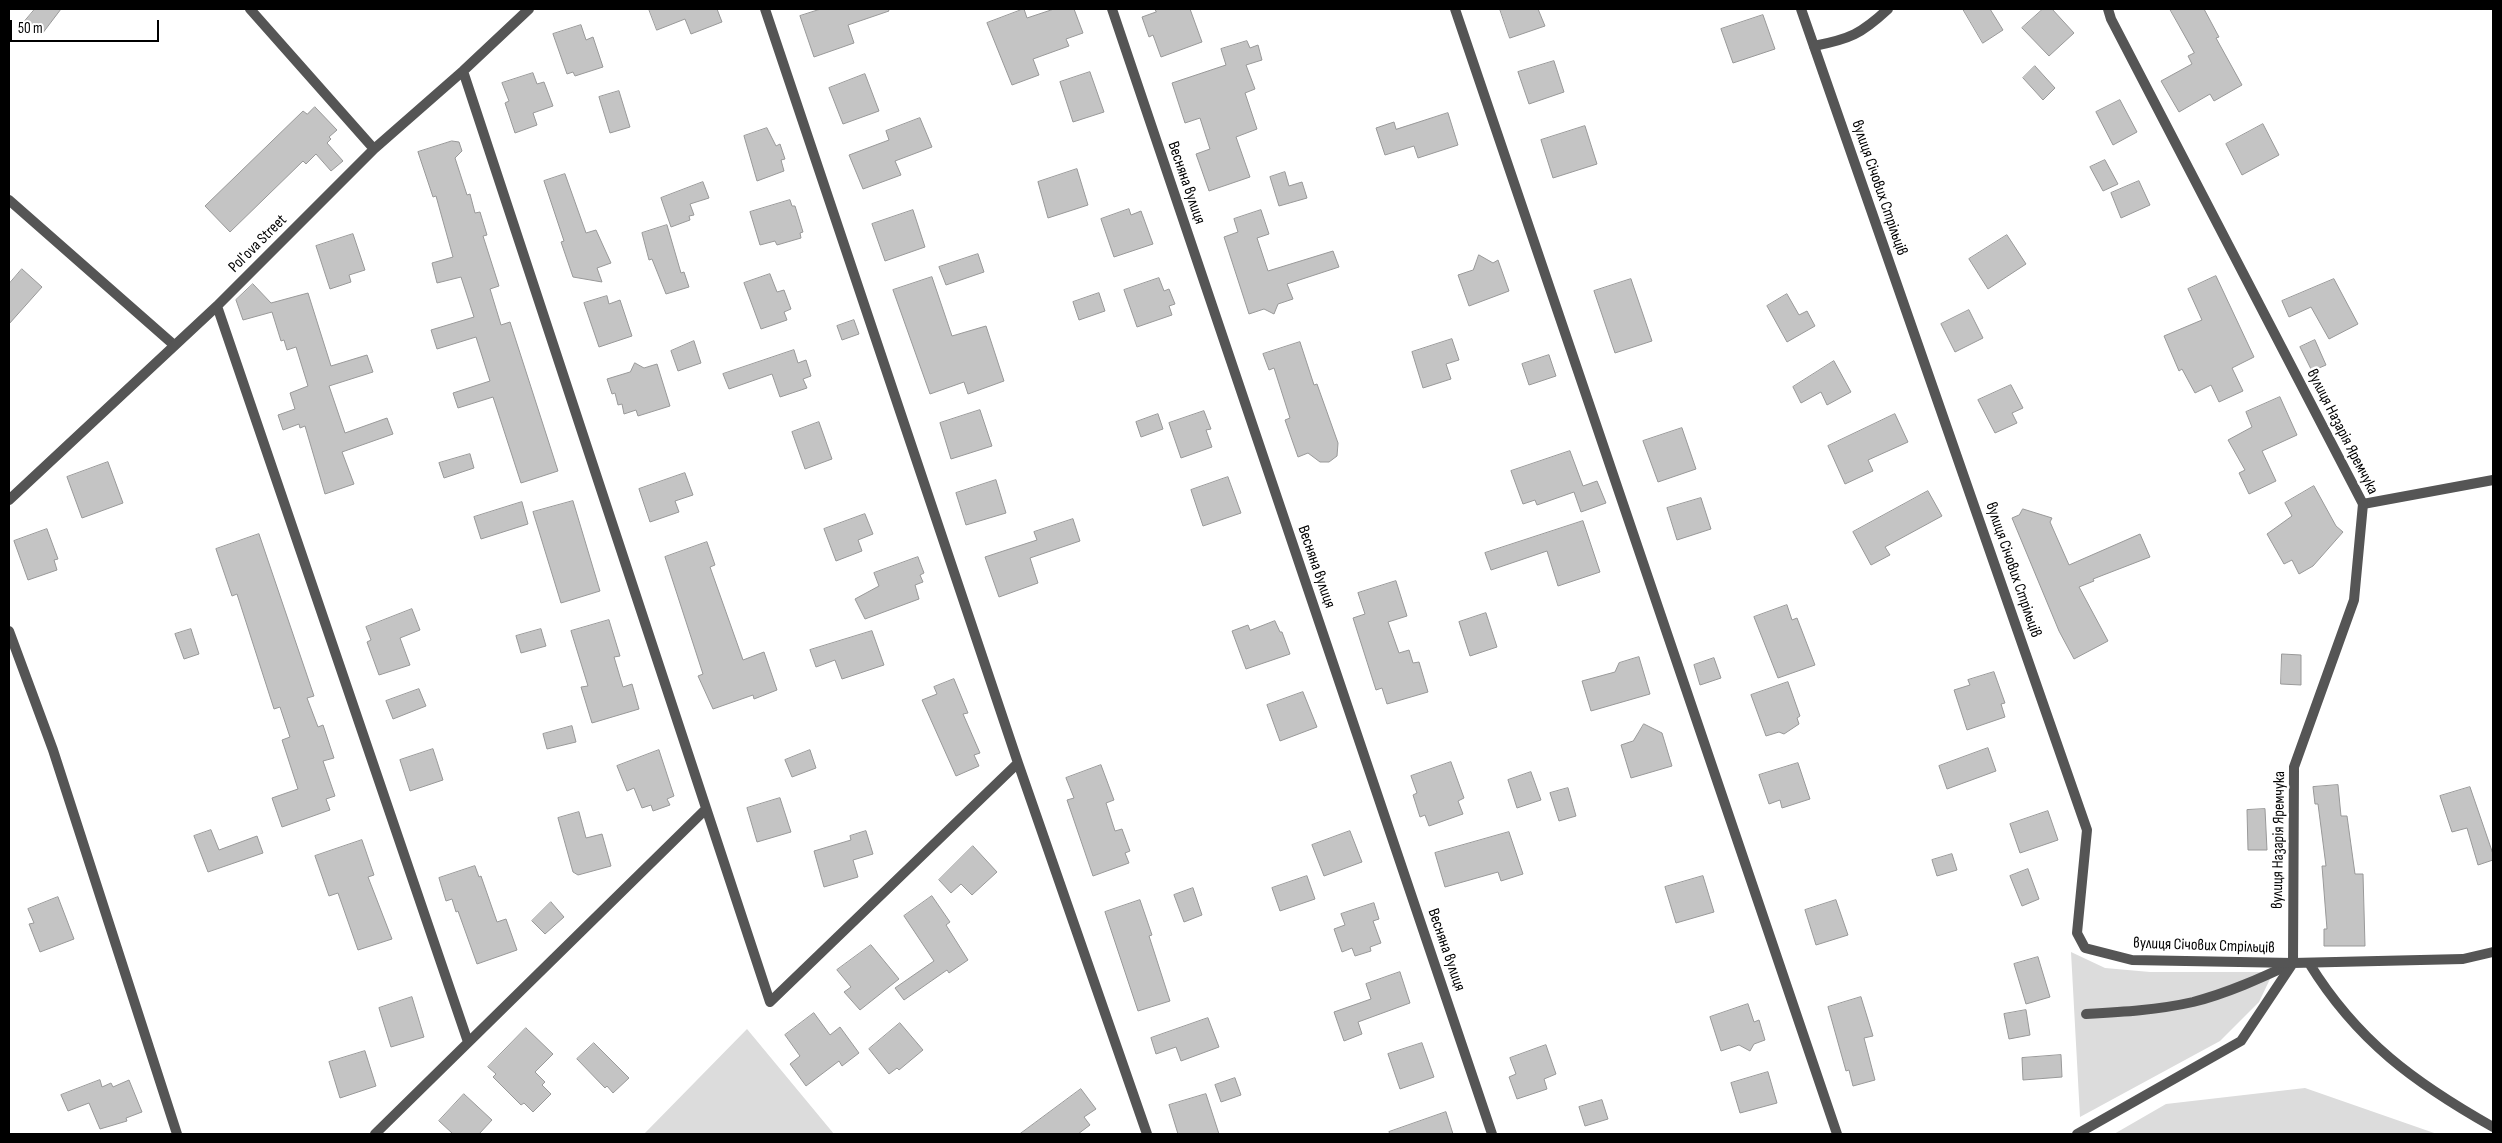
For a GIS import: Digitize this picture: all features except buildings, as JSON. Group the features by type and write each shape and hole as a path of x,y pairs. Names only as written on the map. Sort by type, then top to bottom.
{"street":[{"path":"250,9 374,149"},
{"name":"Polʹova Street","path":"9,500 217,306 374,149 463,72 529,9"},
{"path":"765,9 1143,1132"},
{"name":"Весняна вулиця","path":"1112,9 1492,1134"},
{"path":"1455,9 1837,1134"},
{"name":"вулиця Січових Стрільців","path":"1801,9 2087,830 2077,933 2085,948 2132,960 2293,963 2463,959 2493,952"},
{"path":"1814,46 1848,39 1870,26 1888,9"},
{"name":"вулиця Назарія Яремчука","path":"2108,9 2111,19 2363,504 2354,600 2294,766 2293,963"},
{"path":"463,72 770,1002 1018,764"},
{"path":"9,200 174,345"},
{"path":"217,306 468,1042"},
{"path":"2363,504 2493,480"},
{"path":"9,631 53,750 177,1134"},
{"path":"375,1134 706,808"},
{"path":"2086,1014 2140,1011 2193,1002 2244,986 2293,963"},
{"path":"2077,1134 2240,1042 2293,963"},
{"path":"2309,963 2326,992 2349,1018 2402,1070 2445,1100 2493,1128"}],"shaded area":[{"path":"2071,952 2105,968 2150,972 2264,972 2270,979 2259,1002 2220,1041 2080,1117"},
{"path":"747,1029 834,1134 644,1134"},
{"path":"2305,1088 2437,1134 2114,1134 2166,1104"}]}
